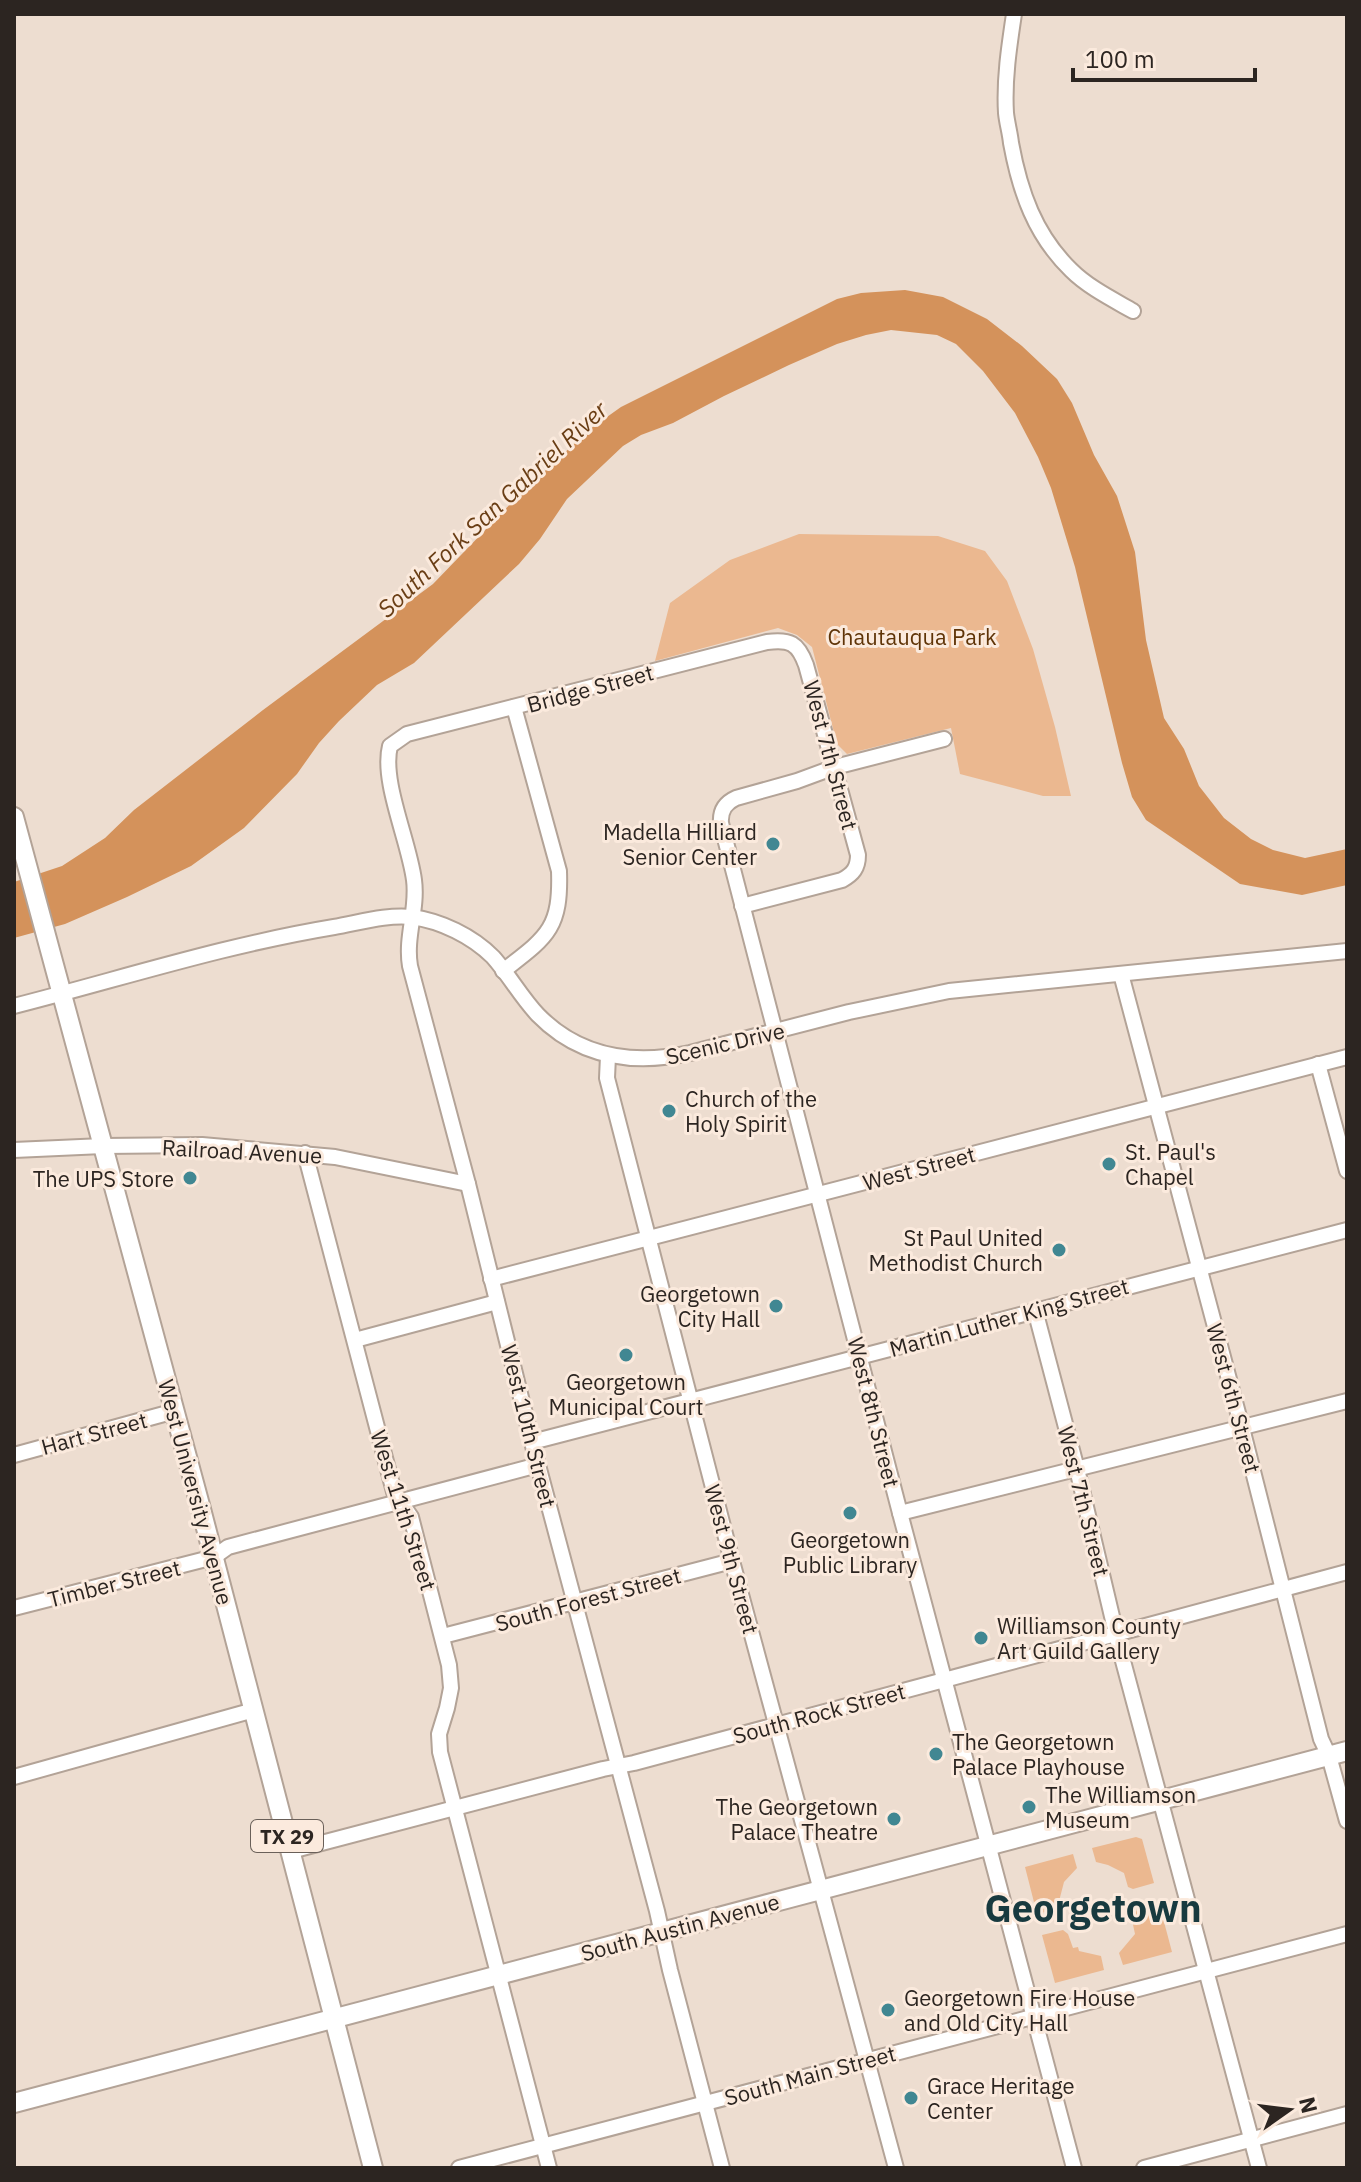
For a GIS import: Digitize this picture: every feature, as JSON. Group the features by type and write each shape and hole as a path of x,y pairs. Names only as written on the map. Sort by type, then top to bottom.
{"main road":[{"name":"West University Avenue","path":"14,817 214,1557 373,2168"},
{"name":"South Austin Avenue","path":"14,2103 1338,1754"}],"street":[{"path":"1014,14 1007,61 1006,114 1017,177 1031,214 1048,245 1073,273 1133,311"},
{"name":"Bridge Street","path":"390,746 407,734 767,642 782,640 793,643"},
{"name":"West 7th Street","path":"742,906 842,880 855,871 858,864 806,665 803,655 793,643"},
{"path":"503,971 540,943 557,914 560,895 559,871 514,707"},
{"path":"835,767 944,739"},
{"name":"West 10th Street","path":"390,746 387,767 414,879 407,951 410,966 722,2168"},
{"name":"West 8th Street","path":"835,767 729,801 721,815 721,823 1074,2168"},
{"name":"Scenic Drive","path":"14,1006 268,939 411,917 448,927 478,944 493,957 537,1014 554,1028 587,1048 608,1056 643,1059 664,1058 849,1012 949,991 1347,951"},
{"name":"West 6th Street","path":"1121,974 1321,1739 1338,1754 1347,1821"},
{"name":"West 9th Street","path":"608,1056 607,1078 648,1238 896,2168"},
{"name":"West Street","path":"491,1279 1347,1057"},
{"path":"1318,1064 1347,1171"},
{"name":"Railroad Avenue","path":"14,1150 202,1145 335,1157 468,1184"},
{"name":"West 11th Street","path":"305,1153 394,1492 411,1517 443,1636 451,1688 439,1743 549,2168"},
{"name":"Martin Luther King Street","path":"532,1442 1347,1230"},
{"path":"355,1340 497,1302"},
{"name":"West 7th Street","path":"1035,1310 1116,1634 1259,2168"},
{"path":"900,1513 1347,1401"},
{"name":"Hart Street","path":"14,1455 175,1411"},
{"path":"214,1557 228,1547 538,1465"},
{"name":"Timber Street","path":"14,1608 214,1557"},
{"name":"South Forest Street","path":"443,1636 732,1561"},
{"name":"South Rock Street","path":"291,1851 634,1763 1347,1572"},
{"path":"14,1777 254,1710"},
{"name":"South Main Street","path":"459,2168 1347,1934"},
{"path":"1144,2168 1347,2114"}],"green space":[{"name":"Chautauqua Park","path":"799,534 938,536 985,551 1007,581 1033,649 1071,796 1043,796 960,774 951,728 847,754 837,744 812,647 797,635 778,628 655,661 670,603 730,560"},
{"path":"1136,1837 1142,1839 1154,1883 1133,1889 1128,1887 1124,1873 1096,1862 1092,1848"},
{"path":"1073,1854 1077,1868 1064,1882 1057,1909 1037,1914 1025,1867"},
{"path":"1159,1903 1172,1952 1123,1965 1119,1953 1135,1934 1132,1920 1138,1908"},
{"path":"1063,1930 1068,1934 1073,1948 1101,1956 1104,1970 1055,1983 1042,1935"}],"shaded area":[{"path":"905,290 943,297 987,319 1057,379 1117,496 1135,552 1146,640 1164,718 1184,749 1199,786 1224,818 1251,839 1273,850 1305,858 1347,849 1347,885 1302,895 1240,884 1146,820 1132,797 1075,567 1051,488 1038,457 1015,413 983,371 956,344 937,335 891,330 837,344 623,446 567,499 519,564 414,663 377,685 339,721 297,774 244,828 191,866 127,897 65,924 14,938 14,882 62,866 105,838 134,810 263,710 433,584 517,497 590,429 621,407 837,299 861,293"}],"place":[{"name":"Madella Hilliard Senior Center","path":"773,844"},
{"name":"Church of the Holy Spirit","path":"669,1111"},
{"name":"St. Paul's Chapel","path":"1109,1164"},
{"name":"The UPS Store","path":"190,1178"},
{"name":"St Paul United Methodist Church","path":"1059,1250"},
{"name":"Georgetown City Hall","path":"776,1306"},
{"name":"Georgetown Municipal Court","path":"626,1355"},
{"name":"Georgetown Public Library","path":"850,1513"},
{"name":"Williamson County Art Guild Gallery","path":"981,1638"},
{"name":"The Georgetown Palace Playhouse","path":"936,1754"},
{"name":"The Williamson Museum","path":"1029,1807"},
{"name":"The Georgetown Palace Theatre","path":"894,1819"},
{"name":"Georgetown Fire House and Old City Hall","path":"888,2010"},
{"name":"Grace Heritage Center","path":"911,2098"}],"district":[{"name":"Georgetown","path":"1093,1907"}],"water label":[{"name":"South Fork San Gabriel River","path":"492,509"}]}
